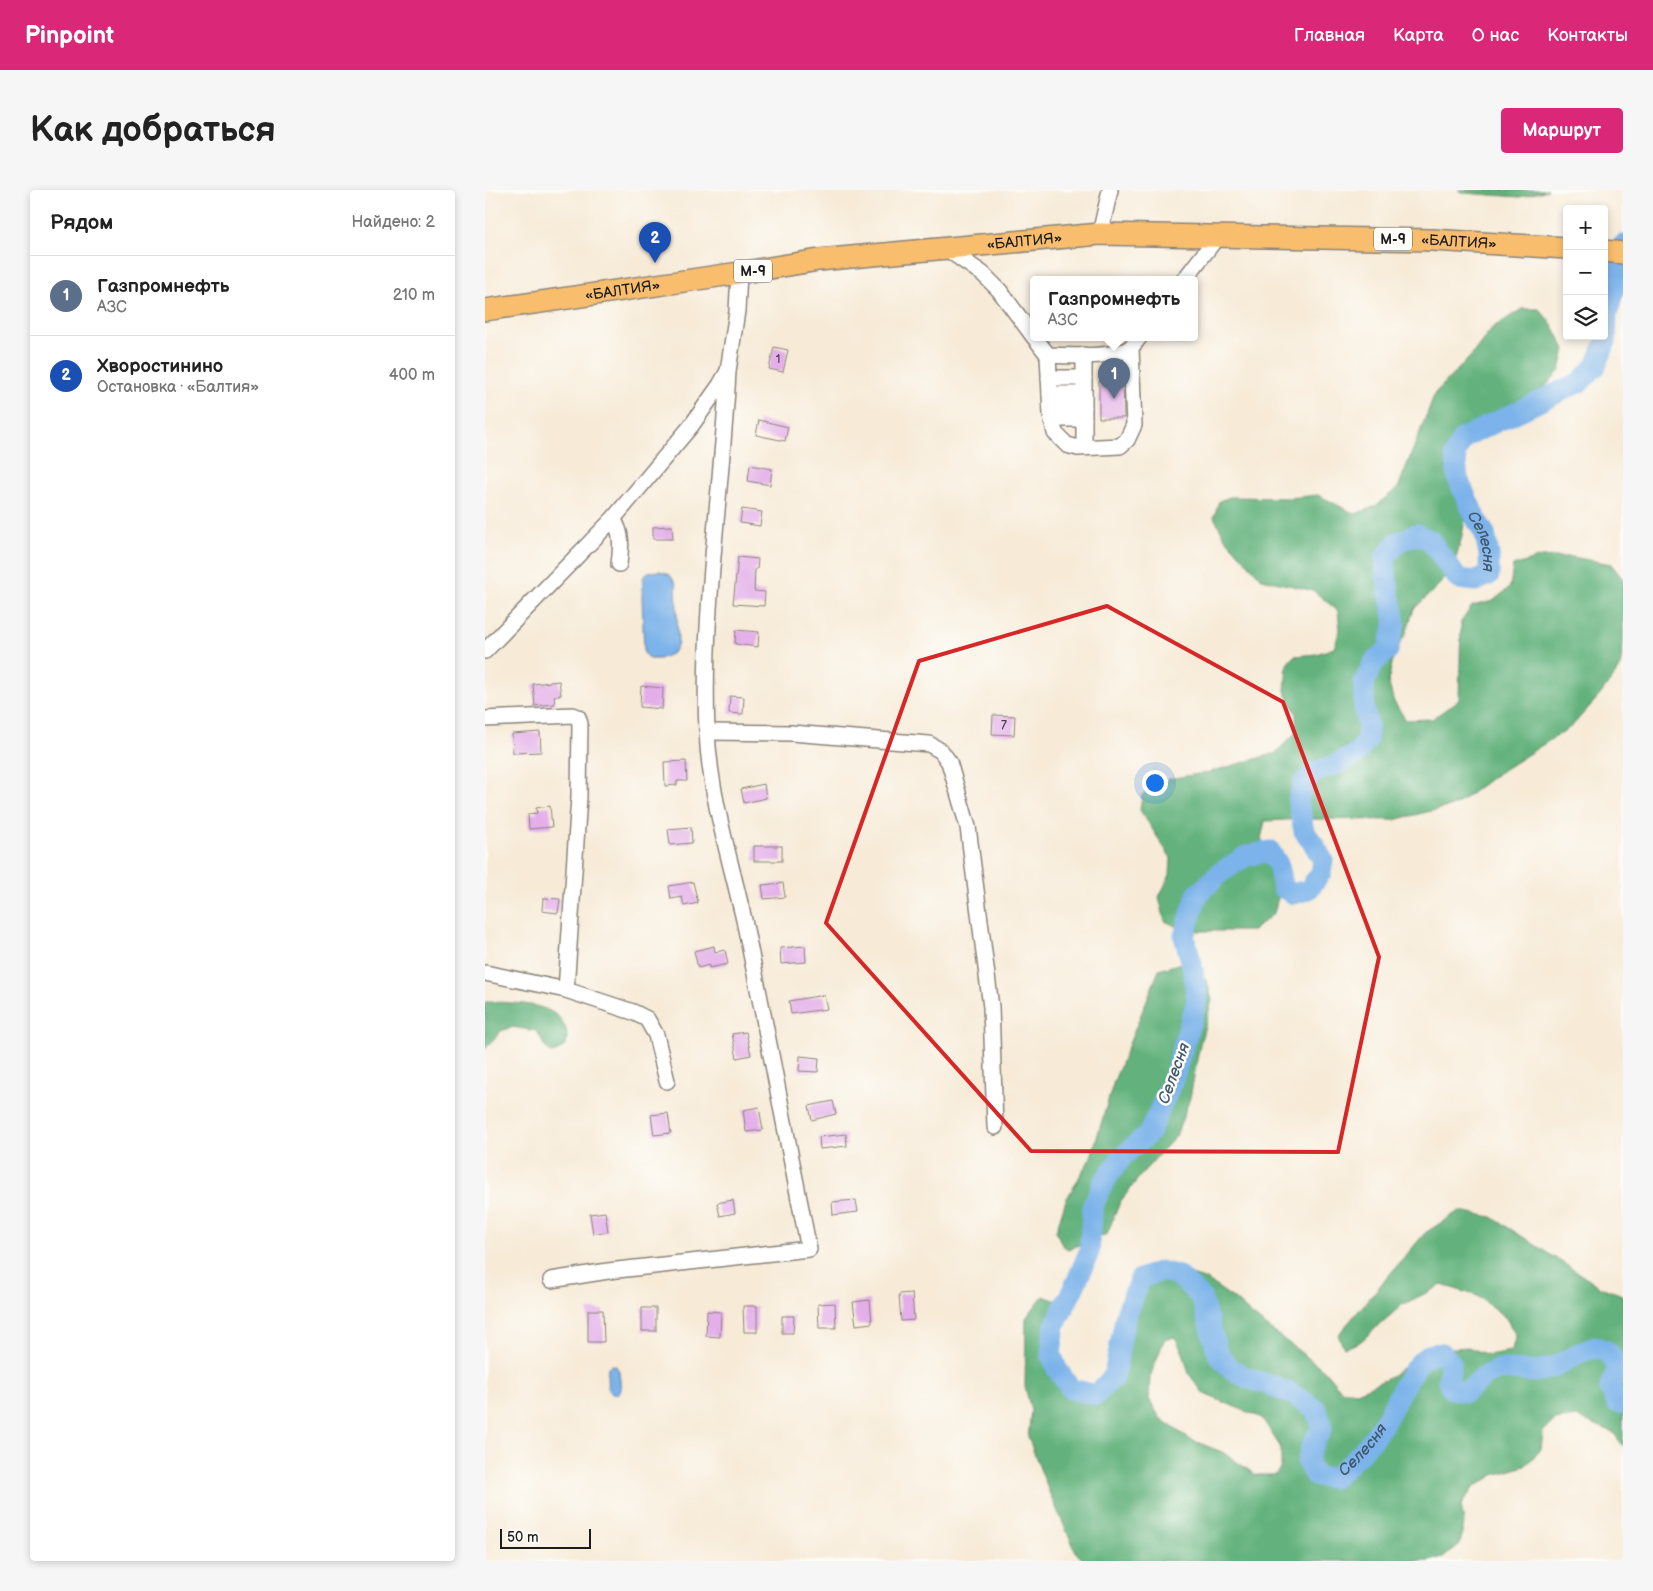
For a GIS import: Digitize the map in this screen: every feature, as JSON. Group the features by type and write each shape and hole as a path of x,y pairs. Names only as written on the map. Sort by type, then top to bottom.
{"highway":[{"name":"«БАЛТИЯ»","path":"485,310 819,260 1100,234 1431,240 1563,248"},
{"path":"1608,251 1623,253"}],"street":[{"path":"1100,234 1110,190"},
{"path":"1187,276 1218,236"},
{"path":"947,249 983,274 999,290 1030,332"},
{"path":"551,1280 608,1271 809,1249 743,920 711,776 707,732 710,574 726,411 728,371 737,311 739,273"},
{"path":"1037,341 1048,355 1051,407 1055,433 1067,445 1078,448 1120,446 1131,433 1134,425 1135,343"},
{"path":"1048,355 1117,354 1135,343"},
{"path":"1084,355 1084,447"},
{"path":"485,651 613,520 691,426 728,371"},
{"path":"1049,378 1084,378"},
{"path":"1051,407 1084,407"},
{"path":"1051,407 1084,407"},
{"path":"613,520 618,527 621,542 619,564"},
{"path":"485,719 573,715 578,717 580,724 579,797 565,990"},
{"path":"707,732 791,733 929,744 941,751 949,762 968,827 991,1008 995,1127"},
{"path":"485,973 565,990 633,1012 647,1019 656,1035 667,1081"}],"highlighted area":[{"path":"1107,606 1283,702 1379,957 1338,1152 1031,1151 826,923 919,661"}],"green space":[{"path":"1458,190 1548,190 1520,197 1463,193"},
{"path":"1522,309 1539,309 1552,324 1565,349 1560,370 1546,386 1514,406 1456,434 1449,447 1446,468 1465,520 1461,540 1452,572 1414,609 1406,633 1395,652 1388,681 1394,702 1406,720 1432,719 1459,700 1461,622 1472,606 1493,601 1510,587 1513,566 1541,557 1572,557 1611,564 1623,579 1623,644 1620,668 1600,695 1572,726 1494,776 1456,805 1394,820 1304,819 1265,821 1261,839 1281,886 1274,913 1253,931 1186,931 1165,921 1159,897 1170,875 1171,858 1140,810 1142,795 1169,779 1210,772 1276,753 1296,732 1296,713 1285,691 1287,664 1294,656 1316,654 1334,648 1340,630 1338,611 1314,591 1262,579 1225,538 1214,517 1219,501 1230,497 1289,498 1318,495 1355,514 1374,507 1398,488 1435,393 1471,356 1492,328"},
{"path":"1181,963 1207,981 1212,1000 1200,1044 1190,1098 1176,1136 1144,1171 1120,1202 1107,1234 1068,1249 1062,1245 1056,1231 1066,1200 1091,1157 1114,1081 1159,970"},
{"path":"485,1002 523,1004 549,1010 565,1026 567,1039 564,1047 551,1053 545,1047 536,1031 512,1027 501,1031 485,1049"},
{"path":"1459,1211 1492,1217 1600,1287 1623,1295 1623,1446 1613,1432 1577,1417 1555,1420 1543,1432 1541,1449 1525,1466 1494,1475 1473,1488 1461,1505 1464,1523 1460,1544 1443,1558 1428,1561 1084,1561 1077,1554 1049,1492 1028,1437 1031,1410 1025,1387 1026,1318 1043,1296 1060,1302 1051,1353 1057,1369 1071,1389 1096,1395 1114,1376 1126,1314 1140,1279 1161,1271 1189,1274 1207,1280 1233,1298 1253,1316 1324,1370 1341,1390 1357,1392 1387,1379 1413,1360 1444,1349 1468,1347 1488,1355 1511,1351 1516,1336 1506,1318 1478,1296 1442,1285 1402,1305 1360,1342 1344,1348 1338,1335 1425,1233","holes":["1175,1337 1183,1353 1189,1374 1204,1394 1262,1418 1281,1448 1281,1468 1275,1475 1256,1475 1222,1452 1189,1439 1160,1418 1149,1399 1150,1377 1164,1340"]}],"water":[{"path":"660,571 670,575 676,584 678,643 673,653 659,659 649,659 644,653 643,578 648,572"},
{"path":"616,1366 619,1371 621,1390 617,1394 611,1394 609,1391 608,1367"}],"building":[{"path":"774,347 788,350 783,372 769,369"},
{"path":"1123,380 1124,418 1099,418 1099,381"},
{"path":"759,420 788,427 785,441 756,435"},
{"path":"750,465 772,469 770,485 748,481"},
{"path":"742,509 762,512 760,526 740,523"},
{"path":"672,526 673,539 653,539 653,527"},
{"path":"738,557 758,559 757,569 755,569 754,591 765,592 764,606 733,604"},
{"path":"736,630 759,632 758,647 735,644"},
{"path":"559,681 561,695 554,696 555,704 535,706 533,684"},
{"path":"641,686 663,688 662,709 640,707"},
{"path":"730,696 744,697 743,714 729,713"},
{"path":"993,715 1015,716 1014,735 992,734"},
{"path":"540,732 541,752 513,753 512,734"},
{"path":"686,761 687,781 677,781 677,785 665,786 664,762"},
{"path":"764,784 766,798 744,803 741,789"},
{"path":"550,806 552,827 529,829 528,814 537,813 536,808"},
{"path":"691,827 692,843 670,845 668,829"},
{"path":"754,846 782,846 782,861 754,861"},
{"path":"693,882 698,903 684,906 682,897 671,899 669,886"},
{"path":"783,883 785,897 764,899 762,885"},
{"path":"543,898 560,899 558,913 542,911"},
{"path":"714,946 715,952 725,950 728,964 709,968 709,965 698,968 694,951"},
{"path":"805,946 806,962 781,964 780,948"},
{"path":"824,995 827,1009 791,1014 789,1001"},
{"path":"746,1032 751,1055 737,1058 732,1034"},
{"path":"800,1056 819,1058 818,1072 799,1071"},
{"path":"833,1101 836,1114 812,1120 809,1106"},
{"path":"759,1107 763,1130 746,1132 743,1110"},
{"path":"668,1113 671,1133 654,1135 651,1115"},
{"path":"846,1134 847,1146 820,1149 819,1137"},
{"path":"733,1200 735,1213 720,1216 717,1203"},
{"path":"856,1200 858,1212 833,1215 832,1202"},
{"path":"605,1212 608,1231 593,1234 590,1214"},
{"path":"912,1293 914,1320 901,1321 899,1294"},
{"path":"870,1300 872,1323 856,1325 853,1302"},
{"path":"835,1303 836,1328 819,1328 818,1304"},
{"path":"743,1306 757,1306 757,1332 744,1332"},
{"path":"642,1308 656,1308 656,1331 642,1331"},
{"path":"588,1310 603,1310 604,1342 588,1342"},
{"path":"707,1311 721,1312 720,1337 706,1336"},
{"path":"782,1316 794,1316 793,1333 782,1333"}],"waterway":[{"name":"Селесня","path":"1623,245 1607,315 1606,341 1596,366 1580,382 1463,438 1455,454 1458,479 1485,534 1489,555 1489,575 1476,581 1458,579 1430,540 1416,534 1398,542 1385,557 1386,575 1395,623 1388,650 1374,662 1364,682 1364,708 1368,727 1367,740 1356,754 1315,772 1303,783 1298,802 1304,831 1323,860 1321,873 1309,889 1294,894 1283,888 1279,866 1270,851 1246,856 1220,873 1197,895 1184,936 1192,964 1197,1000 1173,1080 1149,1133 1122,1157 1104,1182 1093,1205 1089,1252 1055,1325 1051,1353 1057,1369 1071,1389 1096,1395 1114,1376 1126,1314 1140,1279 1161,1271 1179,1276 1201,1297 1218,1354 1230,1368 1247,1378 1292,1394 1317,1410 1322,1428 1311,1448 1307,1462 1315,1476 1334,1478 1371,1441 1386,1419 1413,1370 1430,1354 1442,1353 1451,1363 1448,1380 1452,1389 1466,1392 1484,1376 1500,1369 1535,1372 1557,1366 1577,1354 1595,1347 1607,1351 1618,1366 1610,1388 1616,1402 1623,1404"}],"place":[{"name":"Хворостинино","path":"655,263"},
{"name":"Газпромнефть","path":"1114,399"}]}
